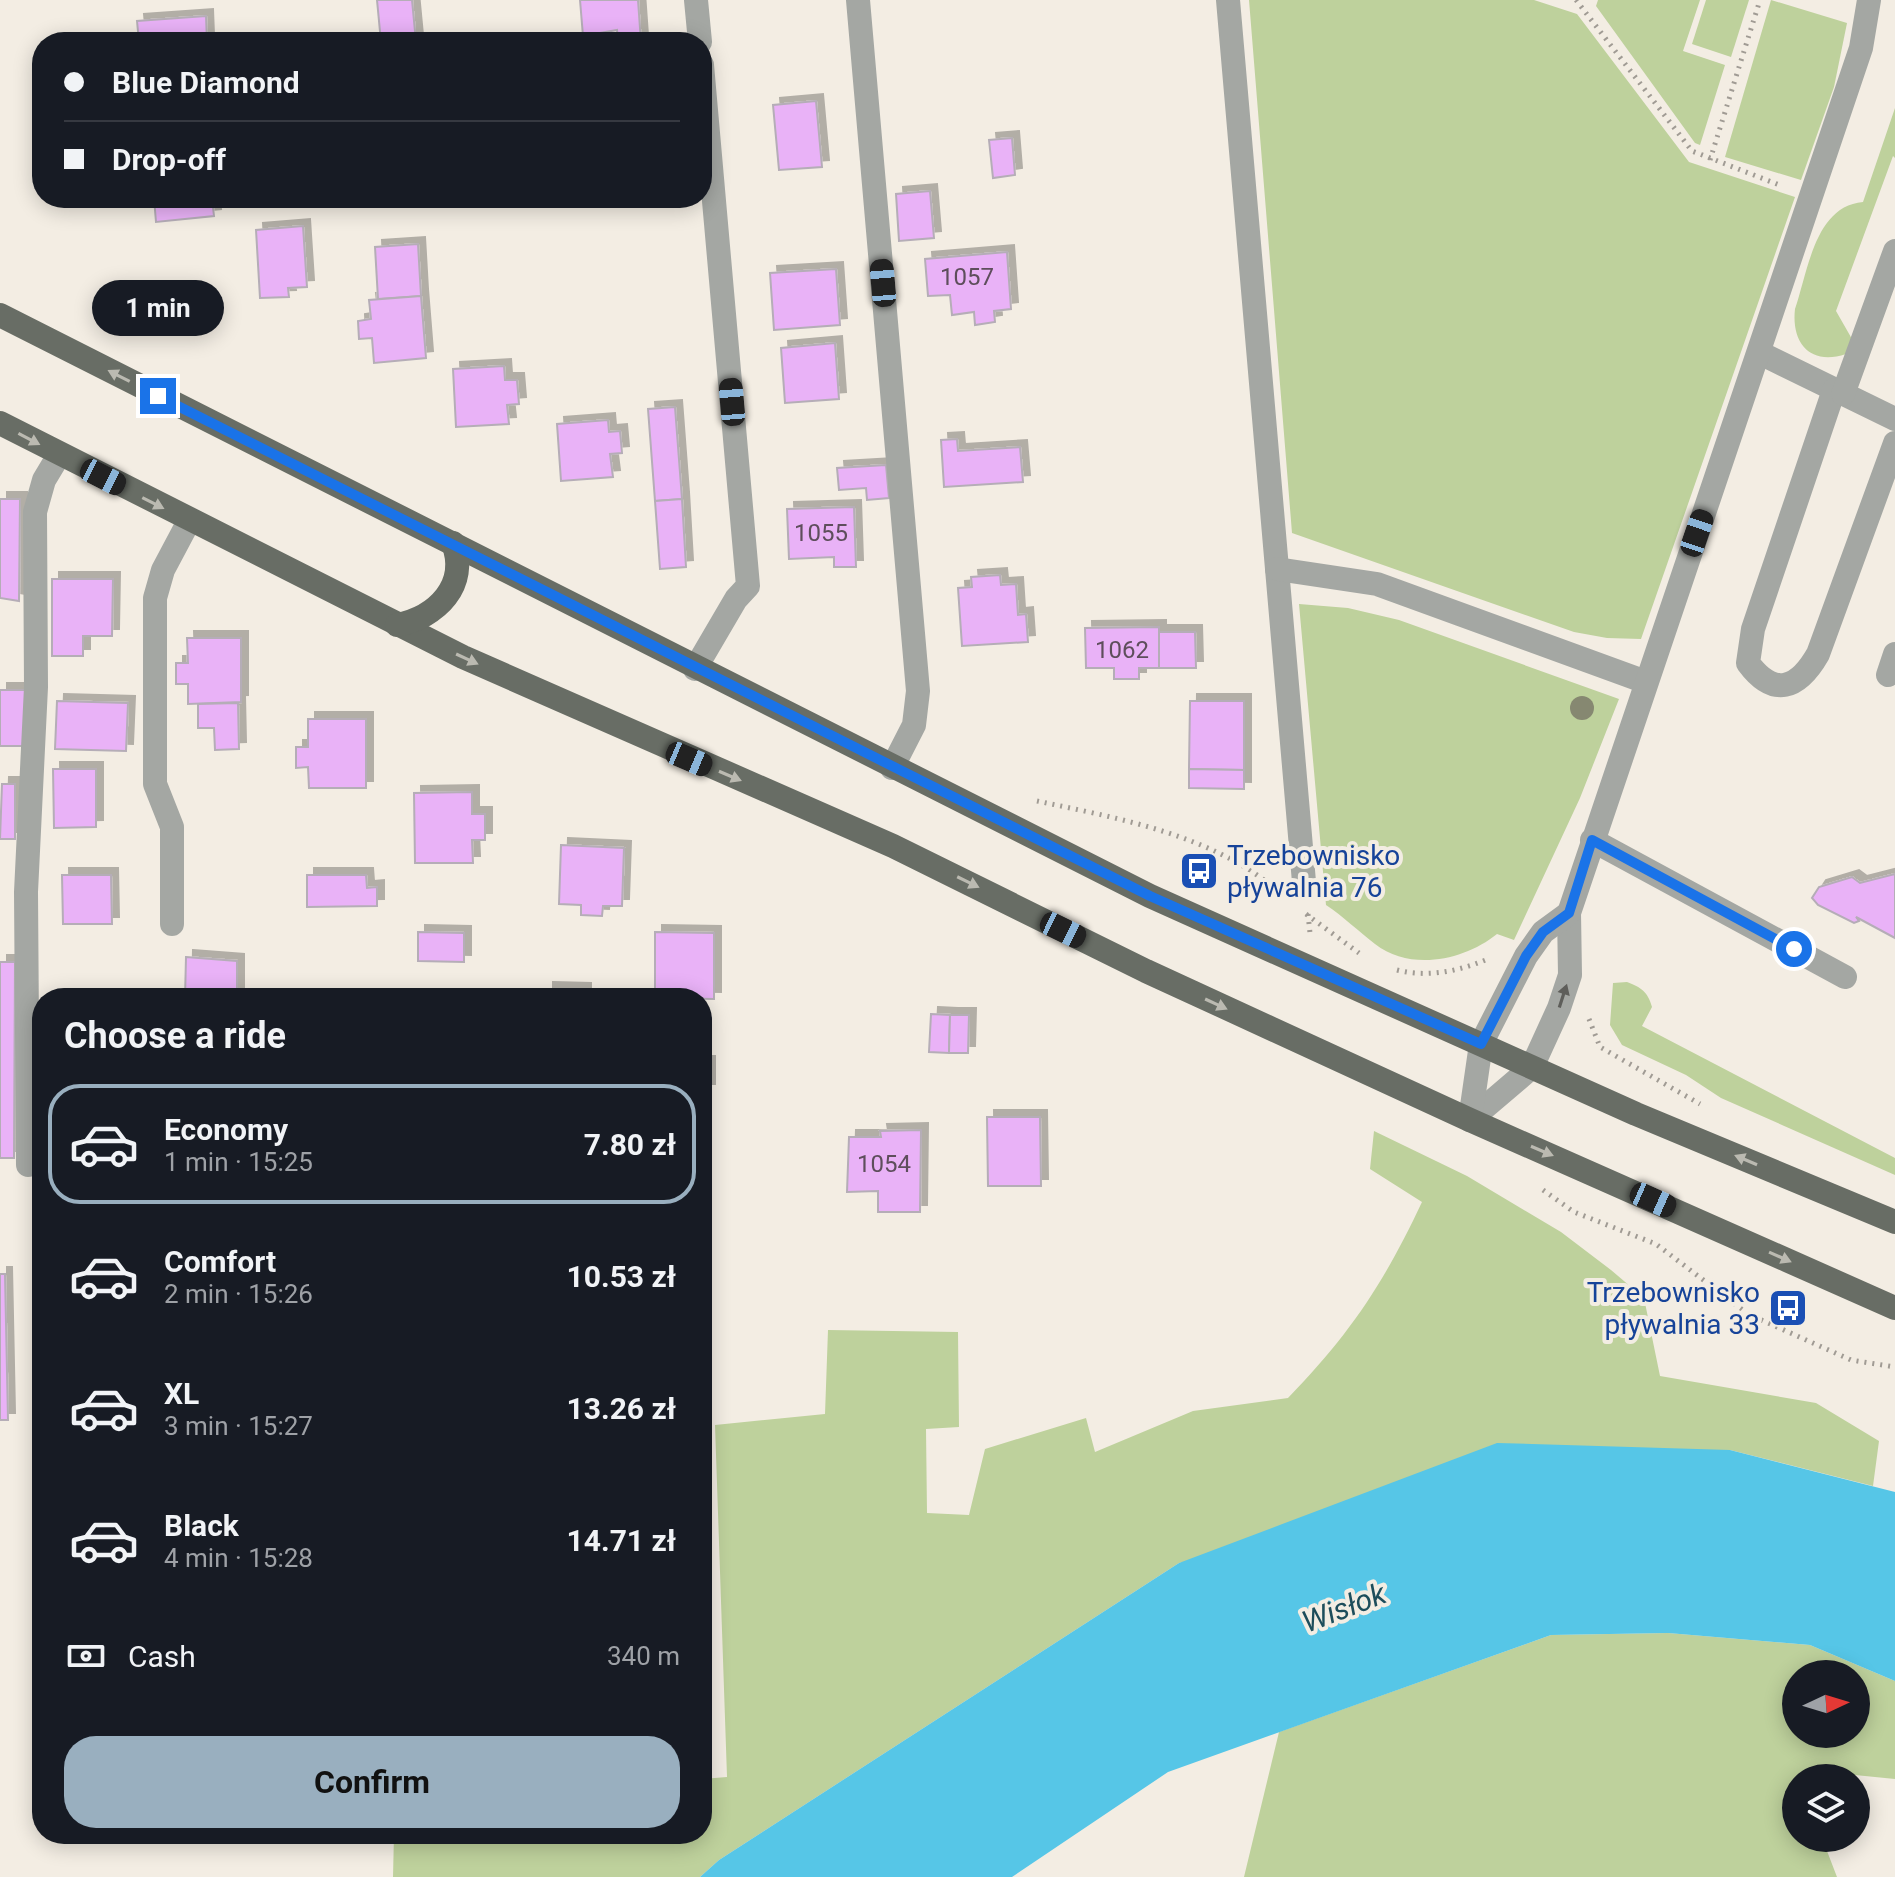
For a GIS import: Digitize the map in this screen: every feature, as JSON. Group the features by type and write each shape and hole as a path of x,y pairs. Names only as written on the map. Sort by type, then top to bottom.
{"main road":[{"path":"0,315 453,543 695,669 1150,896 1636,1114 1895,1222"},
{"path":"0,423 397,625 660,747 893,846 1146,971 1470,1120 1895,1308"},
{"path":"397,625 423,617 439,606 450,591 459,567 453,543"}],"street":[{"path":"696,0 699,32"},
{"path":"858,0 918,691 914,725 892,768"},
{"path":"1228,0 1304,882"},
{"path":"1470,1120 1532,1067 1559,1008 1570,975 1569,913 1861,48 1869,0"},
{"path":"695,669 736,599 748,586 712,178"},
{"path":"1895,251 1838,392 1753,629 1748,663 1761,680 1783,686 1805,676 1818,654 1895,443"},
{"path":"1760,353 1895,419"},
{"path":"28,1165 26,892 36,687 35,512 44,480 59,455"},
{"path":"172,924 172,827 155,784 155,598 163,570 189,521"},
{"path":"1277,569 1377,584 1646,682"},
{"path":"1592,840 1845,977"},
{"path":"1470,1120 1481,1044 1526,956 1543,932 1569,913"}],"path":[{"path":"1579,0 1692,151 1811,196"},
{"path":"1710,160 1760,0"},
{"path":"1025,799 1151,825 1255,873 1276,890"},
{"path":"1298,907 1367,959"},
{"path":"1390,968 1410,973 1435,973 1458,970 1490,959 1501,960"},
{"path":"1588,1005 1589,1021 1600,1047 1706,1108"},
{"path":"1636,1114 1652,1077"},
{"path":"1592,1219 1608,1180"},
{"path":"1538,1186 1574,1212 1656,1244 1748,1314 1851,1360 1895,1367"}],"green space":[{"path":"1249,0 1534,0 1577,14 1689,162 1795,197 1641,639 1607,638 1574,632 1292,533"},
{"path":"1598,0 1700,0 1683,51 1725,65 1700,145 1695,143 1596,6"},
{"path":"1706,0 1749,0 1731,57 1692,44"},
{"path":"1771,0 1847,23 1834,87 1801,180 1725,157"},
{"path":"1895,108 1895,158 1893,156 1836,311 1852,339 1846,354 1823,357 1813,354 1800,342 1795,321 1795,309 1810,260 1824,228 1834,215 1847,206 1863,202"},
{"path":"1299,604 1348,608 1399,620 1619,699 1580,798 1514,940 1497,934 1454,956 1421,960 1405,958 1375,944 1326,905"},
{"path":"1627,982 1643,991 1652,1007 1642,1026 1895,1158 1895,1175 1721,1098 1686,1075 1622,1045 1610,1025 1613,983"},
{"path":"1374,1131 1467,1176 1561,1232 1644,1298 1660,1376 1816,1403 1879,1441 1873,1486 1730,1450 1179,1563 719,1860 700,1877 393,1877 394,1844 712,1844 712,1778 727,1777 715,1425 825,1414 828,1330 958,1332 959,1427 926,1429 927,1513 969,1515 985,1449 1086,1418 1095,1452 1193,1411 1288,1398 1330,1352 1364,1306 1394,1258 1422,1202 1370,1169"},
{"path":"1668,1633 1810,1645 1845,1660 1782,1660 1782,1748 1870,1748 1870,1670 1895,1681 1895,1779 1870,1776 1870,1764 1782,1764 1782,1852 1827,1852 1837,1877 1244,1877 1279,1732 1551,1635"}],"water":[{"name":"Wisłok","path":"1497,1443 1730,1450 1895,1492 1895,1681 1870,1670 1870,1660 1845,1660 1810,1645 1668,1633 1551,1635 1168,1772 1012,1877 700,1877 719,1860 1179,1563"}],"building":[{"path":"377,0 412,0 415,32 380,32"},
{"path":"580,0 638,0 640,32 583,32"},
{"path":"206,16 207,32 138,32 137,21"},
{"path":"816,101 822,167 779,170 773,105"},
{"path":"1012,138 1015,175 993,178 989,140"},
{"path":"930,191 934,238 899,241 896,194"},
{"path":"155,208 213,208 214,216 156,222"},
{"path":"303,226 307,287 288,288 289,297 260,298 256,230"},
{"path":"418,244 421,296 378,299 375,247"},
{"path":"1007,252 1011,309 994,311 995,322 975,325 974,312 952,315 950,295 928,296 925,259"},
{"path":"836,269 840,325 774,330 770,273"},
{"path":"421,296 426,358 374,363 372,338 359,339 358,321 371,319 369,300"},
{"path":"835,343 839,399 785,403 781,348"},
{"path":"504,366 505,380 517,380 519,404 507,405 509,424 456,427 453,369"},
{"path":"675,407 682,499 655,501 648,409"},
{"path":"608,420 609,432 620,431 622,453 610,454 613,477 561,481 557,424"},
{"path":"957,439 958,451 1020,447 1023,482 944,487 941,440"},
{"path":"886,465 889,498 867,500 866,488 839,490 837,468"},
{"path":"0,499 20,499 19,601 0,598"},
{"path":"682,499 686,567 660,569 655,501"},
{"path":"854,507 856,567 834,567 834,557 789,559 787,509"},
{"path":"1000,575 1001,585 1016,584 1018,615 1026,614 1028,642 962,646 958,588 972,587 971,577"},
{"path":"52,579 113,579 112,636 83,636 83,656 52,656"},
{"path":"1159,627 1159,668 1139,668 1139,679 1114,679 1114,668 1086,668 1085,628"},
{"path":"1159,632 1195,632 1196,668 1159,668"},
{"path":"187,638 241,638 241,702 188,704 188,684 176,684 176,663 188,663"},
{"path":"0,690 26,690 26,746 0,746"},
{"path":"57,701 128,703 126,751 55,749"},
{"path":"1190,701 1244,701 1244,770 1189,769"},
{"path":"238,703 239,749 215,750 214,728 198,728 198,704"},
{"path":"308,719 366,719 366,788 309,788 308,767 296,768 296,747 308,747"},
{"path":"53,769 96,769 96,827 54,828"},
{"path":"1189,769 1244,770 1244,789 1189,788"},
{"path":"2,784 15,784 15,839 0,839"},
{"path":"472,792 472,814 485,814 485,840 472,840 473,863 415,863 414,793"},
{"path":"561,845 624,848 622,906 603,906 602,916 581,915 581,905 559,904"},
{"path":"1895,874 1895,938 1856,917 1859,921 1854,923 1818,905 1812,898 1819,887 1852,877 1860,883"},
{"path":"62,875 111,875 112,924 63,924"},
{"path":"307,875 366,875 367,888 377,887 377,906 307,907"},
{"path":"418,932 464,933 464,962 418,961"},
{"path":"655,932 714,933 714,999 712,988 655,988"},
{"path":"186,957 237,961 237,988 185,988"},
{"path":"0,962 15,962 14,1158 0,1158"},
{"path":"931,1014 950,1015 949,1053 929,1052"},
{"path":"950,1015 969,1015 968,1053 949,1053"},
{"path":"987,1117 1040,1117 1041,1186 988,1186"},
{"path":"921,1130 920,1212 878,1212 878,1191 847,1192 849,1137 881,1137 880,1131"},
{"path":"0,1274 5,1274 8,1420 0,1420"}],"place":[{"name":"Trzebownisko pływalnia 76","path":"1199,871"},
{"name":"Trzebownisko pływalnia 33","path":"1788,1308"}],"route":[{"path":"158,396 1150,896 1481,1044 1526,956 1543,932 1569,913 1592,840 1794,949"}]}
